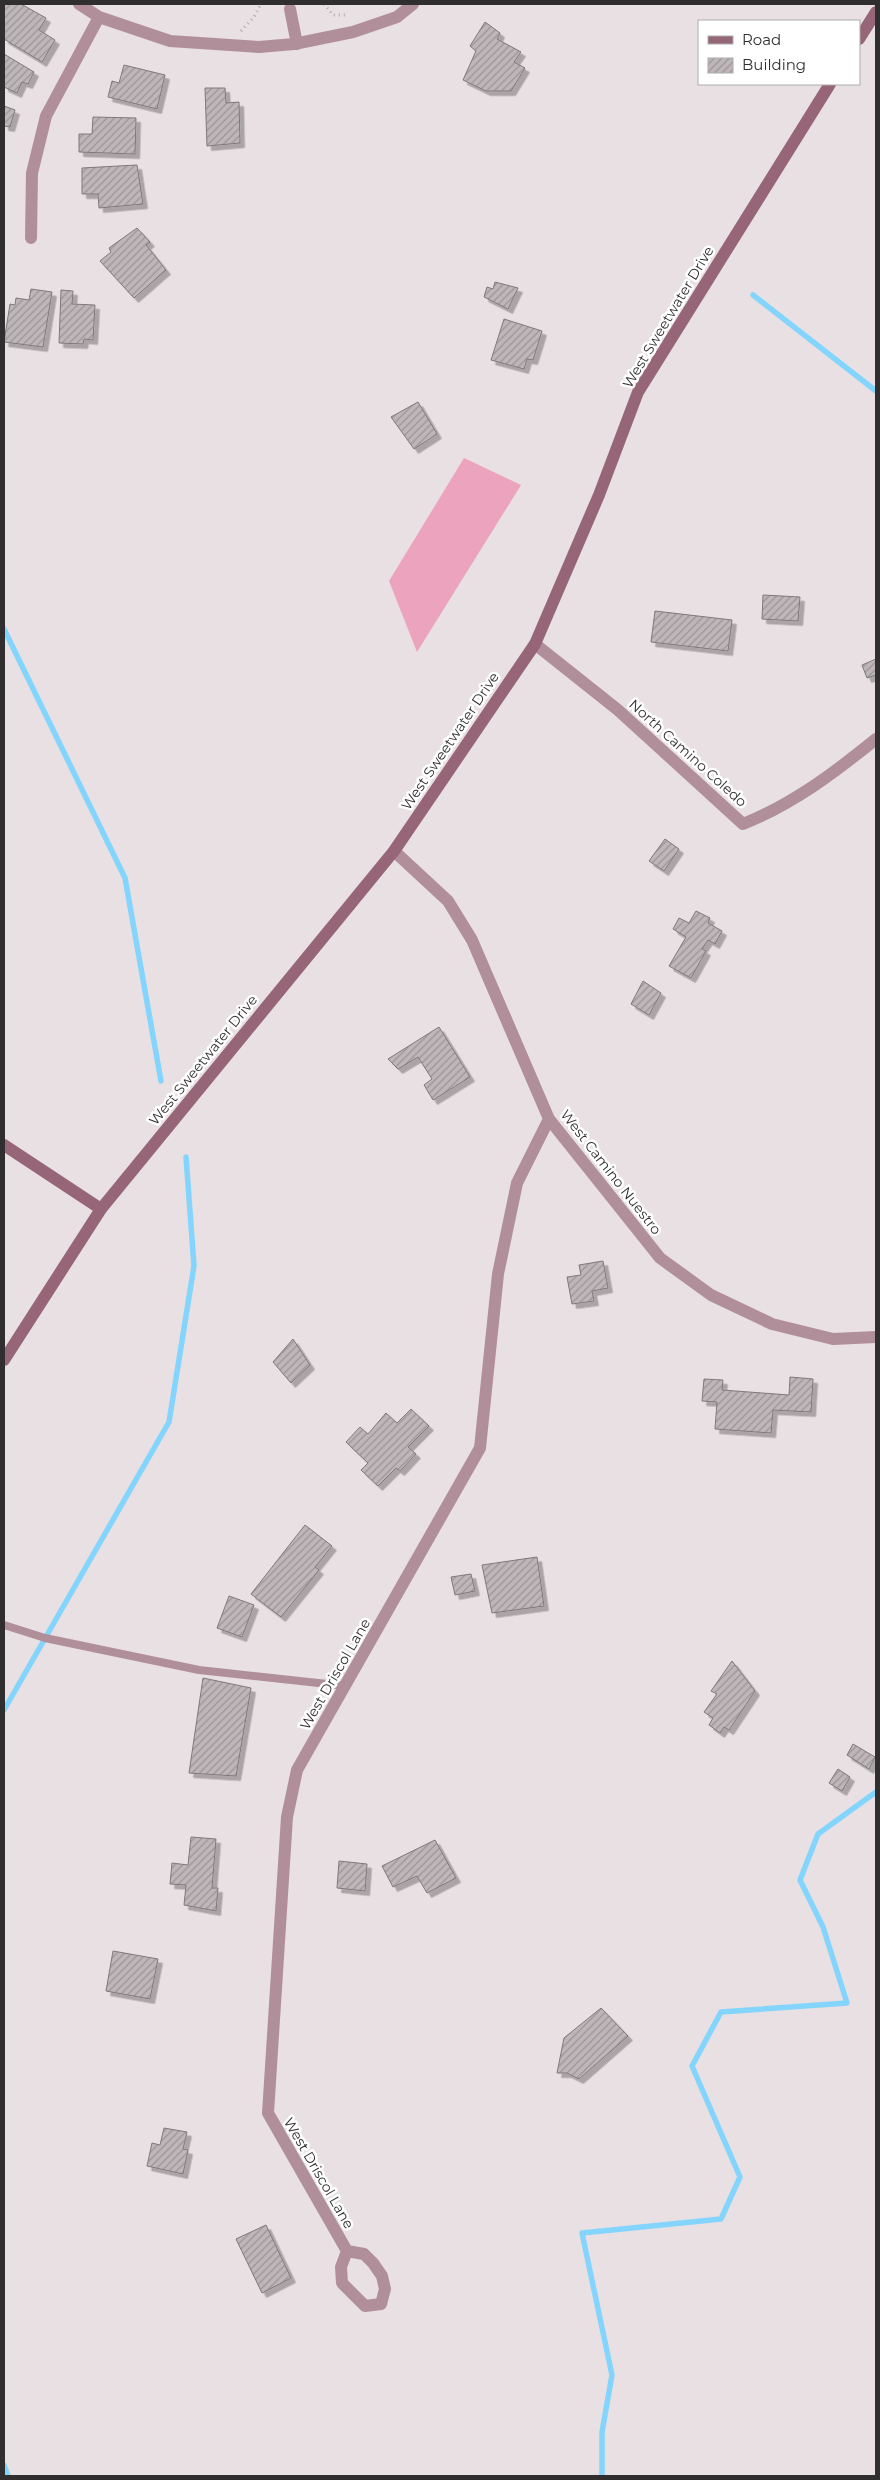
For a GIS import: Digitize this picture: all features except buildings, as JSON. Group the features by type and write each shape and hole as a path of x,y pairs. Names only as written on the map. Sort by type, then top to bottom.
{"street":[{"path":"79,4 99,17 170,41 259,47 297,44 353,32 397,17 413,4"},
{"path":"290,9 297,44"},
{"path":"860,37 876,12"},
{"path":"31,238 32,173 46,116 99,17"},
{"name":"West Sweetwater Drive","path":"4,1360 101,1209 394,850 535,644 600,495 638,392 829,85"},
{"name":"North Camino Coledo","path":"535,644 618,710 742,824 772,812 820,784 876,739"},
{"name":"West Camino Nuestro","path":"394,850 448,902 472,940 549,1119 660,1258 711,1295 772,1324 832,1339 876,1337"},
{"name":"West Driscol Lane","path":"347,2251 268,2113 286,1817 297,1770 480,1448 498,1274 517,1183 549,1119"},
{"path":"4,1145 101,1209"}],"lane":[{"path":"4,1625 45,1638 199,1670 346,1686"}],"path":[{"path":"238,33 254,17 261,4"},
{"path":"324,4 333,15 347,14"}],"shaded area":[{"path":"464,458 521,485 417,652 389,581"}],"waterway":[{"path":"753,295 876,391"},
{"path":"4,629 125,878 161,1081"},
{"path":"4,1710 169,1422 194,1266 186,1157"},
{"path":"602,2476 602,2432 612,2375 582,2233 721,2219 740,2177 692,2066 721,2012 847,2003 823,1927 800,1880 818,1834 876,1792"},
{"path":"4,2465 8,2476"}]}
